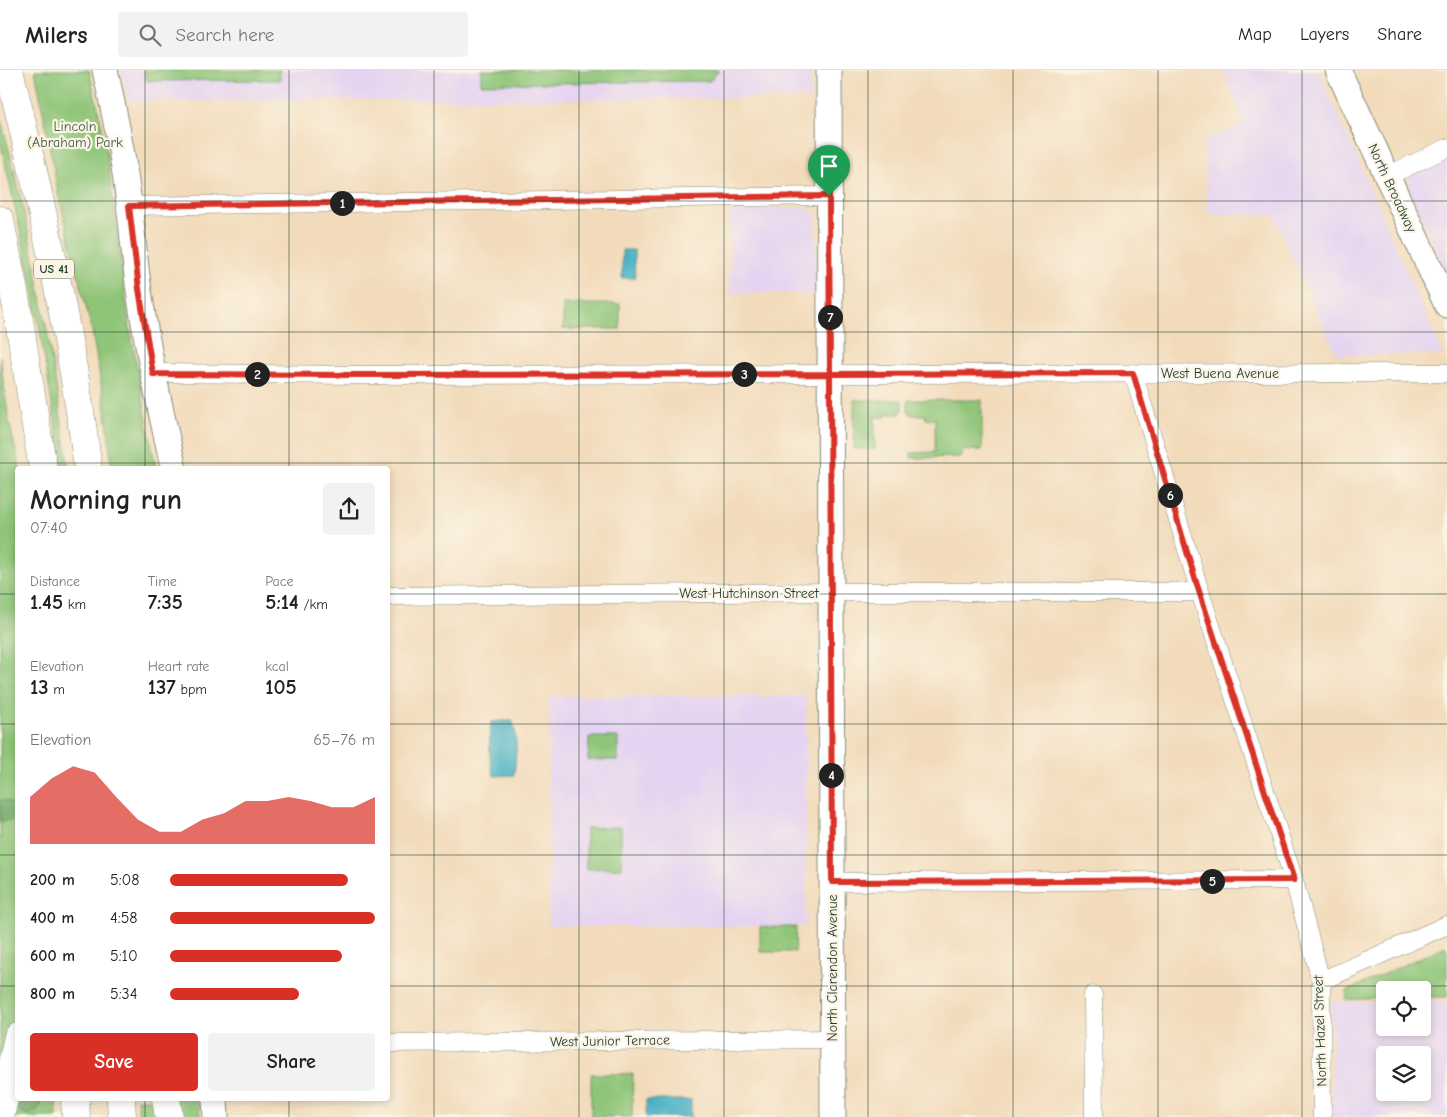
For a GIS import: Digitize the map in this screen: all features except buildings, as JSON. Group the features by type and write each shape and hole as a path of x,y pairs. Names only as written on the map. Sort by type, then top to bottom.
{"highway":[{"name":"US 41","path":"9,70 48,239 67,336 88,466"},
{"path":"0,220 17,308 43,466"},
{"path":"0,1117 15,1050"},
{"path":"75,1101 76,1117"},
{"path":"121,1101 122,1117"},
{"path":"166,1101 170,1117"}],"street":[{"path":"105,70 118,126 139,289 153,374 173,466"},
{"name":"North Clarendon Avenue","path":"829,70 833,1117"},
{"name":"North Broadway","path":"1338,70 1447,305"},
{"path":"1386,176 1447,148"},
{"path":"129,206 829,196"},
{"name":"North Hazel Street","path":"1133,373 1200,592 1294,880 1321,981 1322,1117"},
{"name":"West Buena Avenue","path":"153,374 1447,373"},
{"name":"West Hutchinson Street","path":"390,596 831,592 1200,592"},
{"path":"832,882 1294,880"},
{"path":"1321,981 1447,925"},
{"path":"1093,995 1094,1117"},
{"name":"West Junior Terrace","path":"390,1043 832,1039"},
{"path":"215,1101 216,1117"}],"shaded area":[{"path":"121,70 811,70 811,98 129,101"},
{"path":"1224,70 1318,70 1443,354 1337,355 1273,214 1208,214 1204,142 1244,124"},
{"path":"1447,159 1447,274 1407,185 1411,175"},
{"path":"807,208 816,213 816,293 730,293 730,209"},
{"path":"549,696 806,696 806,926 549,926"},
{"path":"1332,1002 1376,1002 1376,1036 1431,1036 1431,1002 1447,1003 1447,1117 1332,1117"}],"green space":[{"name":"Lincoln (Abraham) Park","path":"35,70 89,70 108,163 129,323 155,466 112,466 106,413 92,331 59,197"},
{"path":"144,70 280,70 280,80 147,81"},
{"path":"481,70 719,70 710,81 481,84"},
{"path":"0,117 32,248 69,466 62,466 31,279 0,141"},
{"path":"563,304 620,304 620,329 563,329"},
{"path":"0,356 9,421 19,466 15,466 15,1008 0,1080"},
{"path":"854,400 902,400 902,411 900,414 886,414 886,417 875,417 875,449 854,449"},
{"path":"908,400 982,400 982,450 962,451 962,457 911,458 911,453 935,452 935,419 926,419 925,415 911,415 911,412 908,412"},
{"path":"589,737 618,737 618,760 588,760"},
{"path":"0,800 8,801 15,808 15,820 0,821"},
{"path":"621,827 622,868 586,869 586,828"},
{"path":"760,927 796,927 795,952 760,952"},
{"path":"1445,946 1447,951 1447,997 1431,997 1431,981 1376,981 1376,998 1346,1000 1347,991"},
{"path":"591,1074 633,1074 632,1117 591,1117"},
{"path":"17,1101 56,1101 57,1117 8,1117"},
{"path":"17,1101 40,1101 40,1107 31,1114 25,1114 15,1107"},
{"path":"137,1101 156,1101 159,1117 139,1117"},
{"path":"175,1101 199,1101 200,1117 178,1117"}],"water":[{"path":"622,250 634,250 635,278 622,278"},
{"path":"513,721 515,728 516,755 514,775 494,776 492,769 490,749 491,722"},
{"path":"646,1100 691,1100 691,1117 646,1117"}],"route":[{"path":"829,196 129,206 139,289 153,374 830,374 832,882 1294,880 1197,585 1133,373 830,374 829,196"}]}
